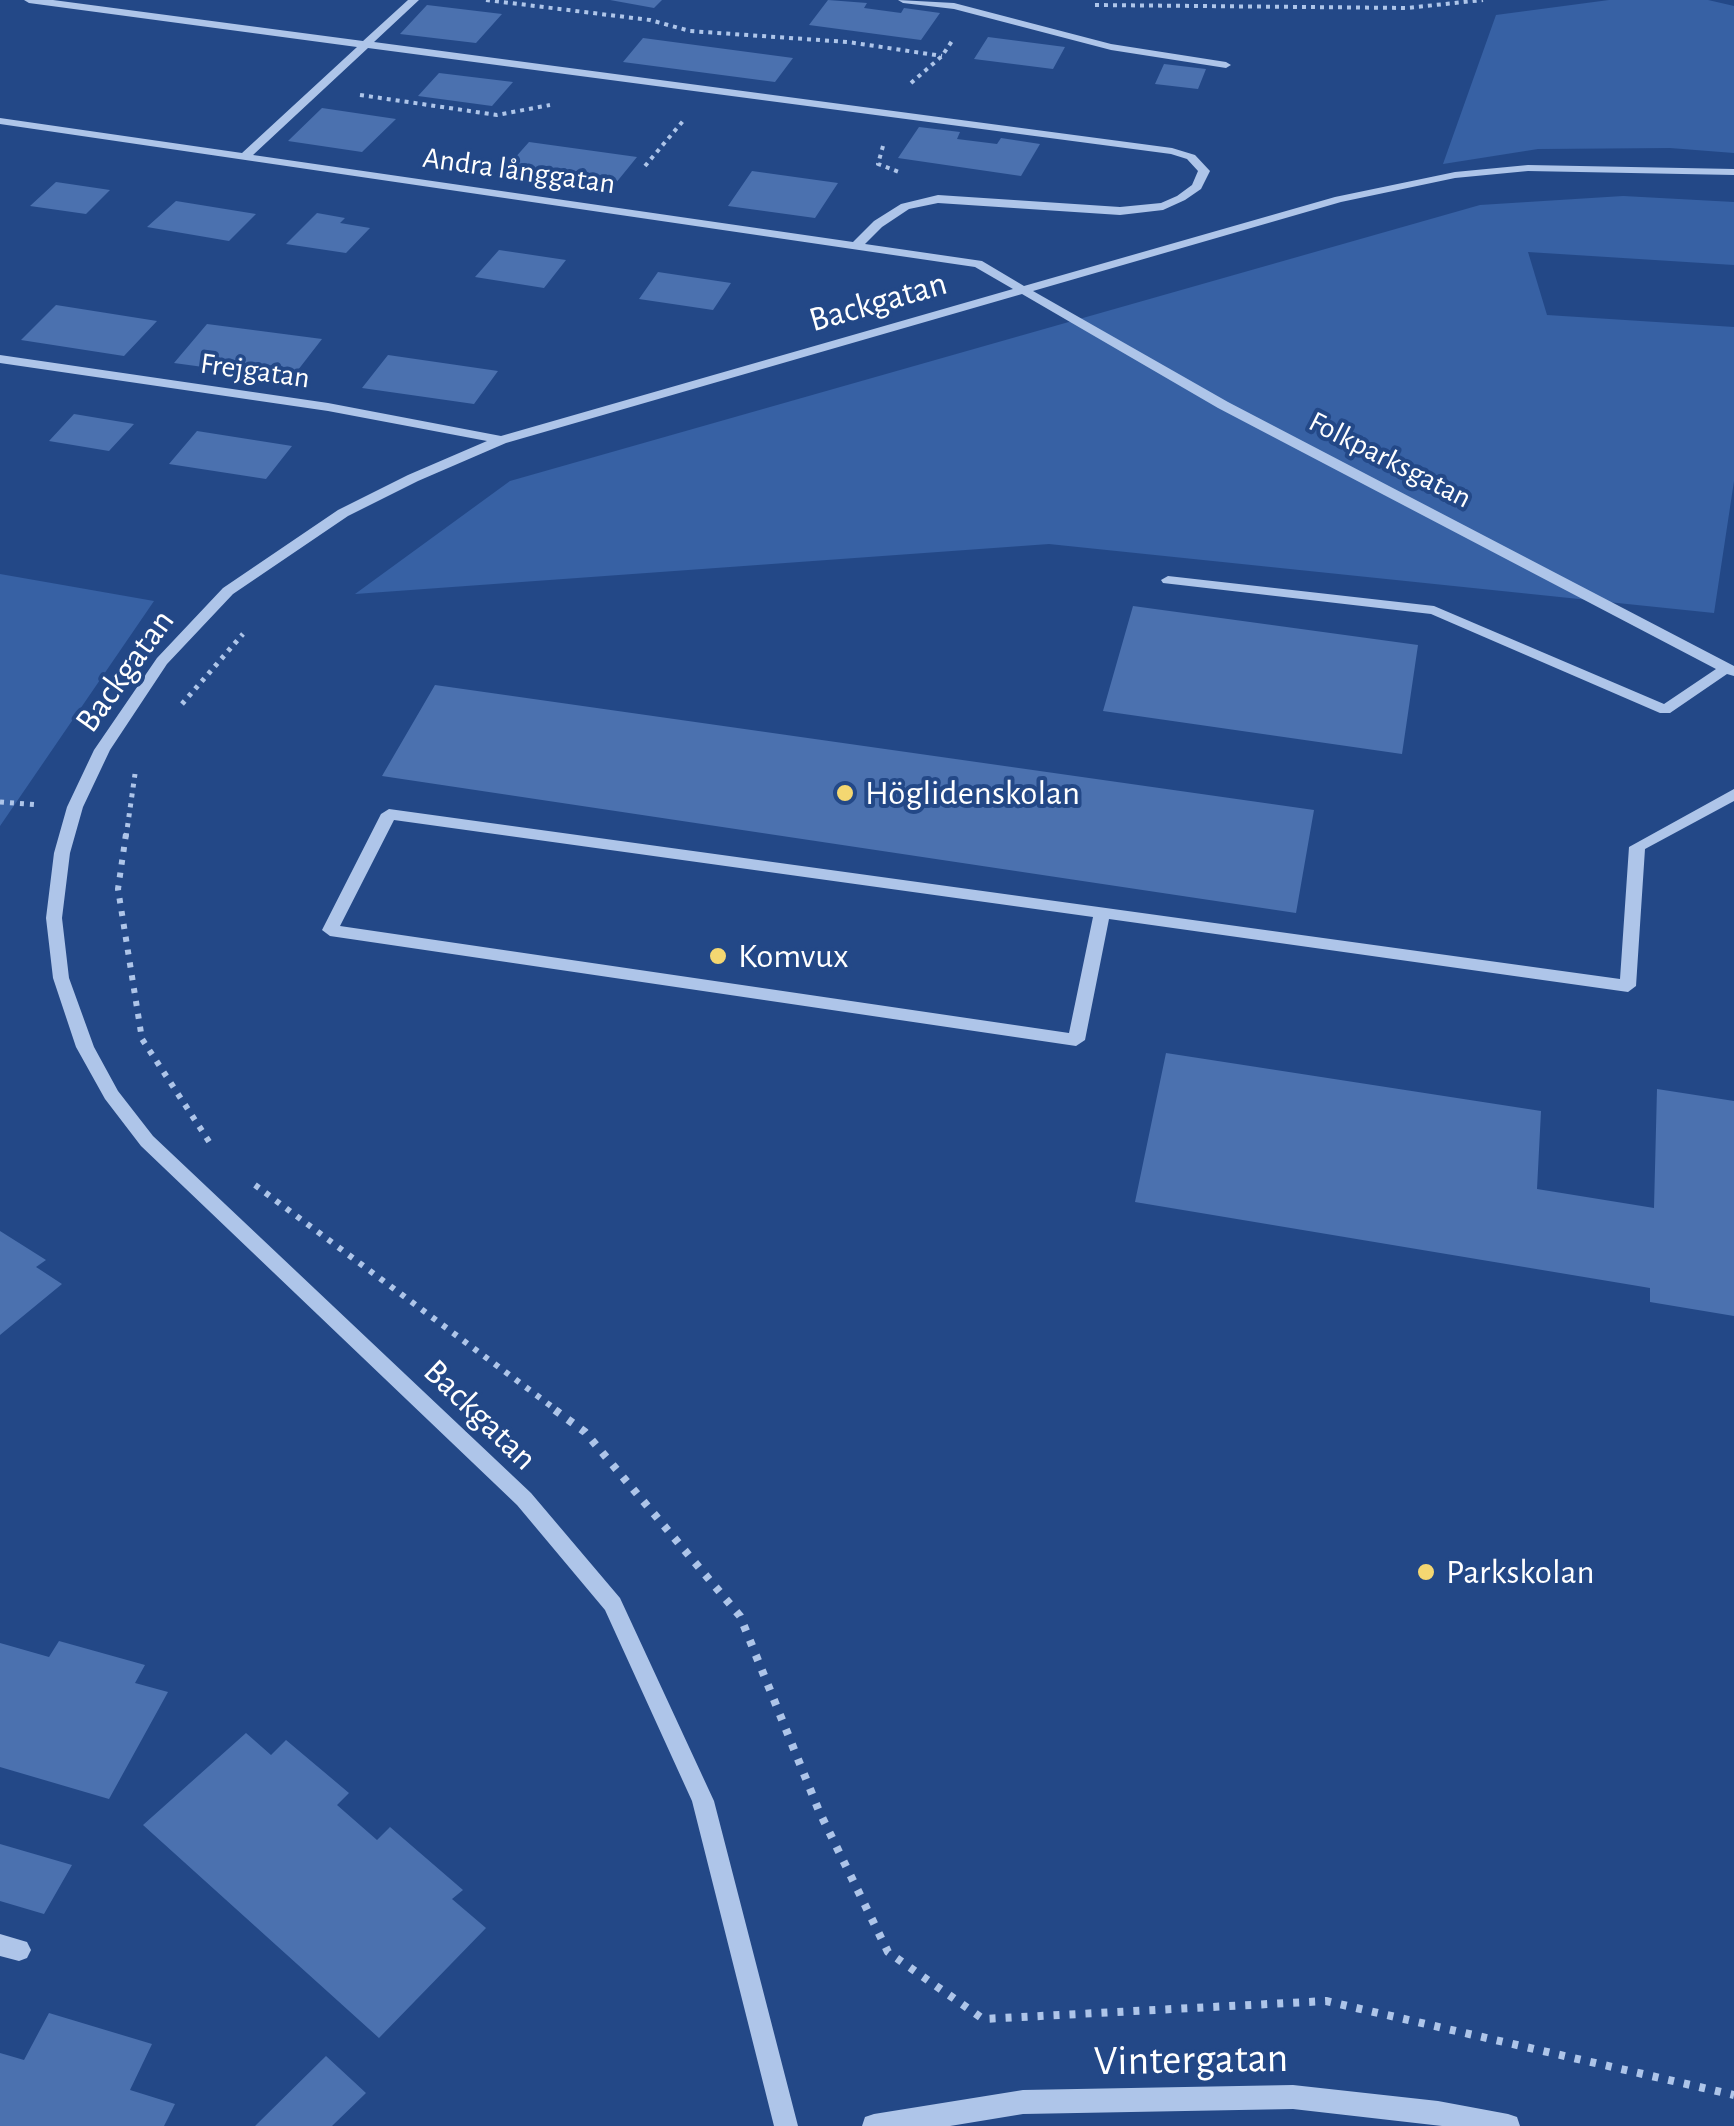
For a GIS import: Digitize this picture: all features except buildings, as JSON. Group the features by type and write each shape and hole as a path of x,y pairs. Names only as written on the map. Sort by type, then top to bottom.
{"street":[{"path":"30,0 1172,151 1191,157 1204,170 1197,187 1181,198 1163,206 1134,210 938,199 905,206 858,244"},
{"path":"245,156 414,0"},
{"path":"903,0 954,6 1111,47 1226,65"},
{"name":"Andra långgatan","path":"0,121 978,264 1024,292"},
{"name":"Backgatan","path":"786,2126 703,1801 613,1604 524,1499 147,1141 111,1096 85,1048 61,978 54,918 62,853 75,807 102,750 162,660 228,591 278,554 378,495 501,440 1339,199 1436,178 1528,168 1734,172"},
{"name":"Folkparksgatan","path":"1024,292 1223,405 1730,670"},
{"name":"Frejgatan","path":"0,358 328,406 501,440"},
{"path":"1168,580 1434,610 1665,710 1730,670"},
{"path":"1102,913 1076,1040 330,930 388,814 1102,913 1628,986 1637,848 1734,794"},
{"name":"Vintergatan","path":"874,2126 1023,2102 1293,2097 1438,2113 1508,2126"}],"path":[{"path":"486,0 650,20 706,33 848,42 942,56"},
{"path":"1088,4 1388,8 1483,0"},
{"path":"887,113 904,89 942,56 967,21 954,6"},
{"path":"319,90 497,115 556,104"},
{"path":"645,166 710,90"},
{"path":"904,116 878,153 878,164 891,171 938,179 929,190 938,199"},
{"path":"174,712 248,629"},
{"path":"135,772 118,889 142,1039 211,1145"},
{"path":"253,1184 585,1432 740,1616 820,1811 888,1952 983,2019 1326,2001 1734,2095"}],"shaded area":[{"path":"1609,0 1708,0 1734,6 1734,153 1670,148 1538,149 1443,164 1496,15"},
{"path":"1623,196 1734,202 1734,265 1528,252 1547,315 1734,327 1734,481 1714,613 1049,544 355,594 510,481 1480,205"},
{"path":"0,574 154,601 0,826"}],"place":[{"name":"Höglidenskolan","path":"845,793"},
{"name":"Komvux","path":"718,956"},
{"name":"Parkskolan","path":"1426,1572"}]}
